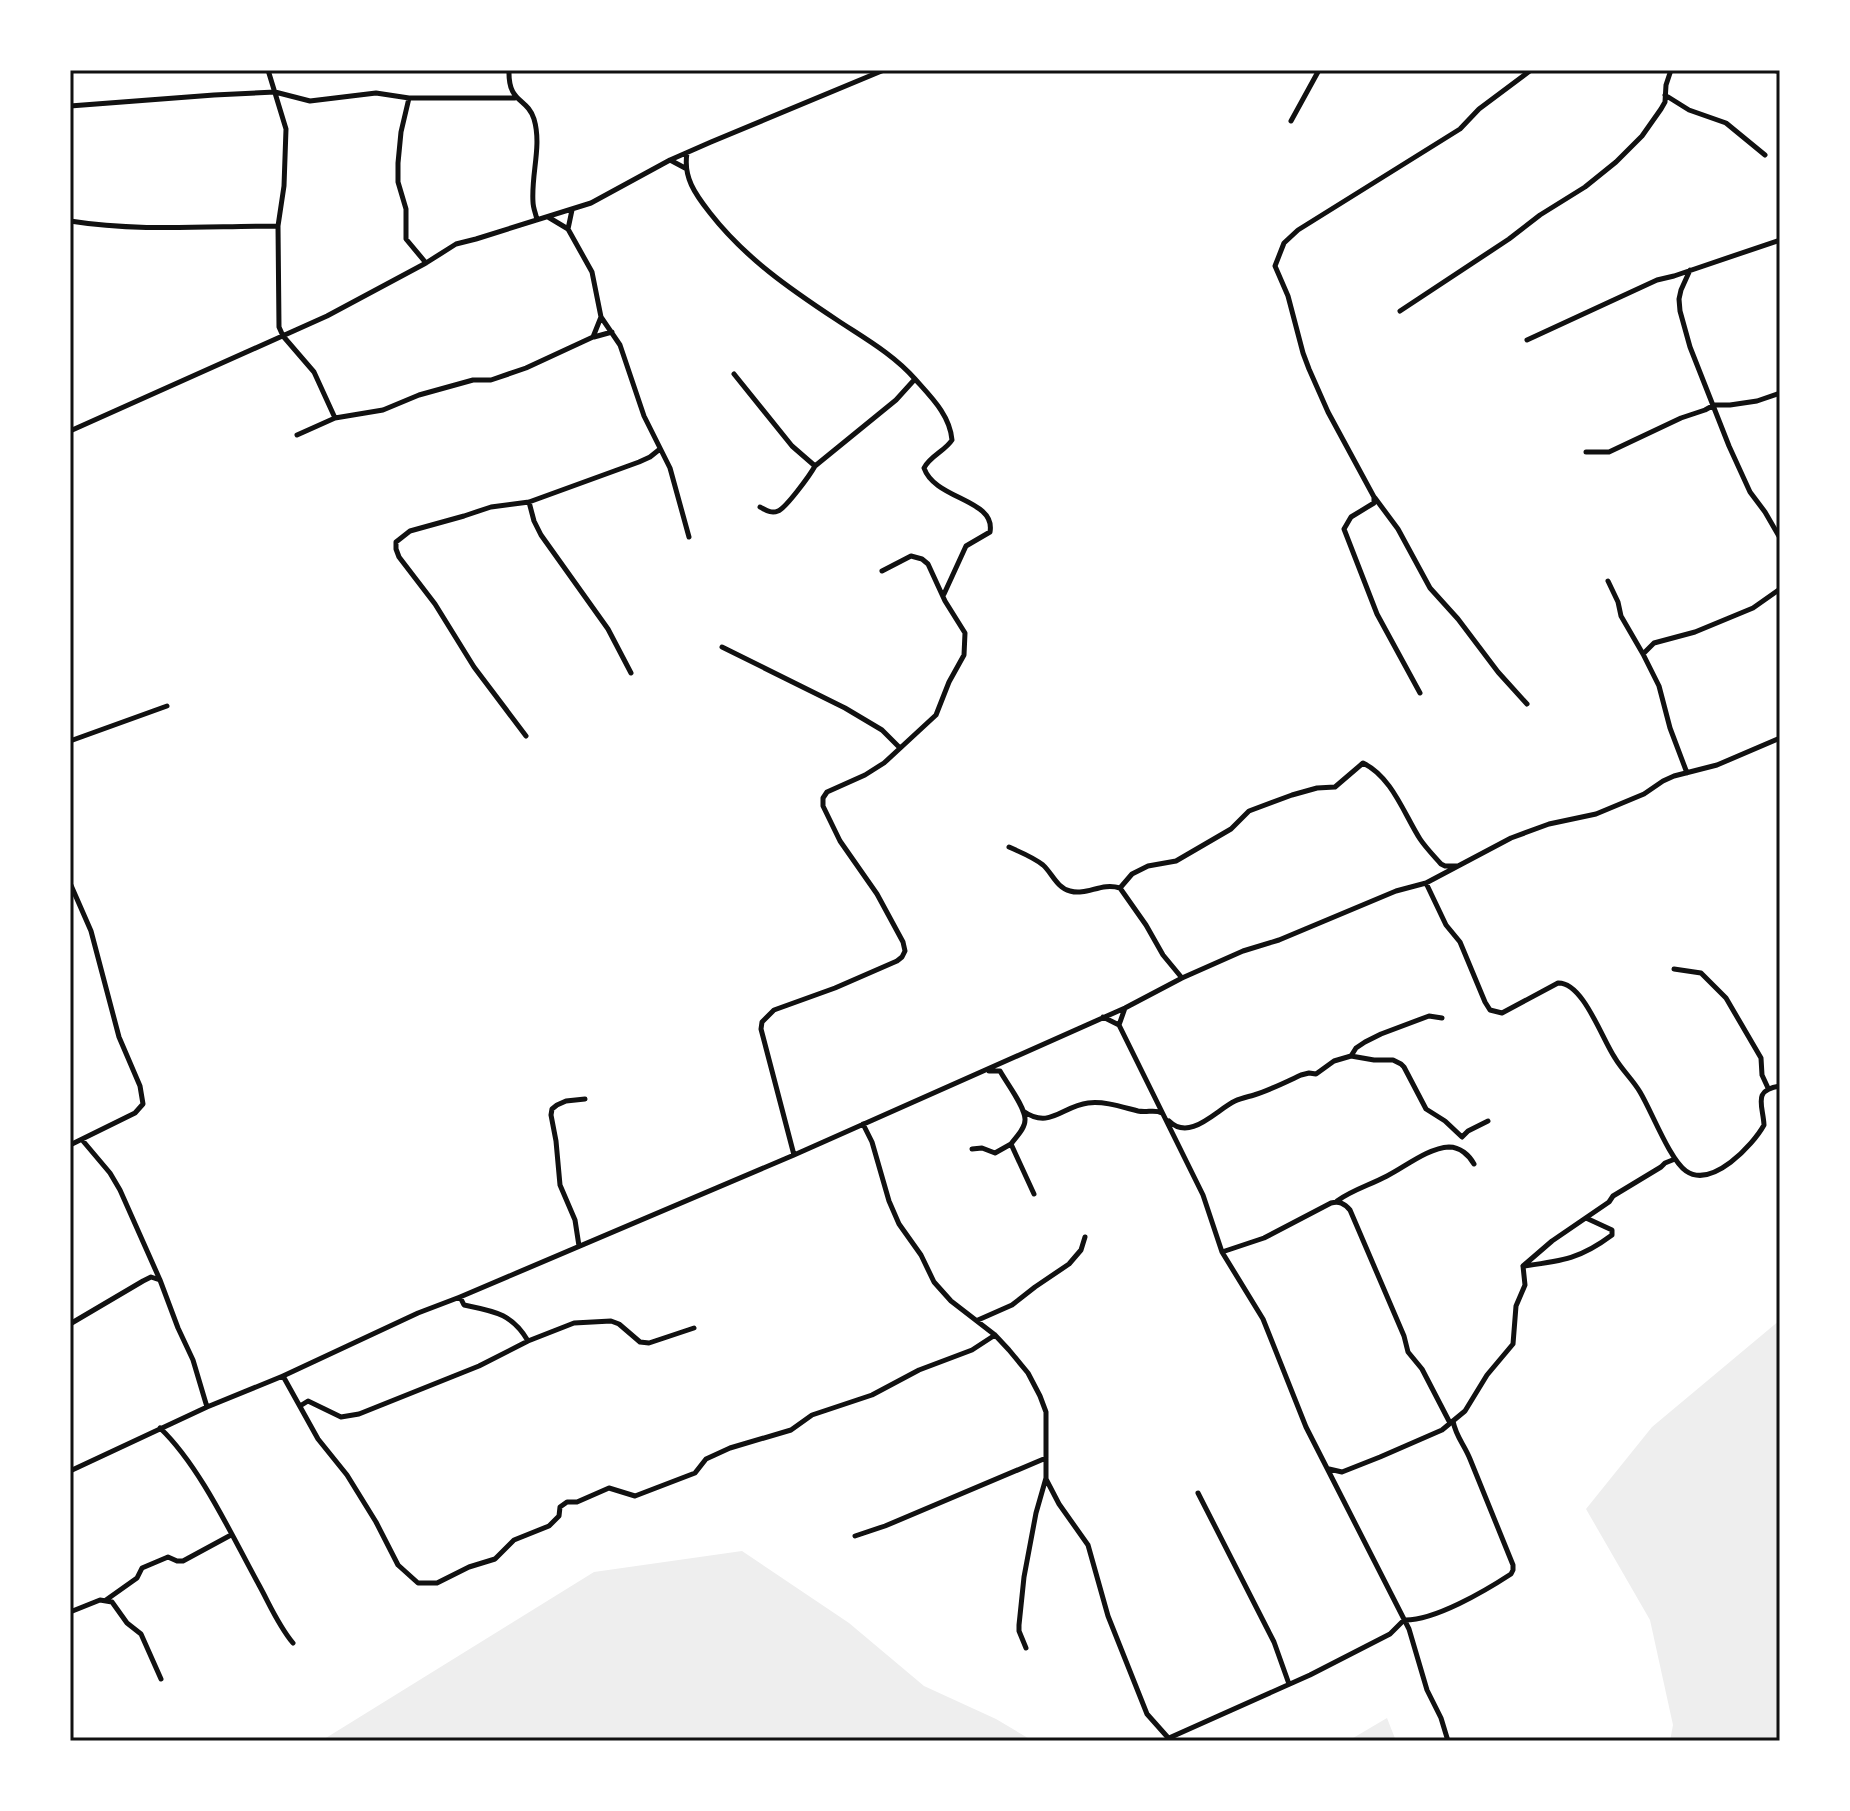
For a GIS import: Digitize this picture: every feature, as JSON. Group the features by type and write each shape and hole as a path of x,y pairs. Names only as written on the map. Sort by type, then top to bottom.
{"street":[{"path":"268,70 286,129 284,186 278,226 279,327 314,372 335,418"},
{"path":"509,70 515,98 530,111 534,119 536,154 533,201 537,220"},
{"path":"70,431 327,316 456,244 591,203 670,160 884,70"},
{"path":"1291,121 1319,70"},
{"path":"1527,704 1430,588 1398,529 1374,497 1328,412 1309,369 1288,296 1275,266 1284,243 1298,230 1460,129 1479,109 1531,70"},
{"path":"1400,311 1591,182 1642,136 1661,109 1671,70"},
{"path":"70,106 275,92 310,101 376,93 409,98 515,98"},
{"path":"1665,95 1689,110 1726,123 1765,155"},
{"path":"409,98 401,132 398,182 406,209 406,239 426,263"},
{"path":"687,153 685,168 700,201 752,259 787,287 900,362 937,404 952,431 952,440 926,463 926,474 947,493 978,507 991,526 990,532 966,546 943,595"},
{"path":"670,160 685,168"},
{"path":"568,229 572,210"},
{"path":"548,217 568,229 592,272 601,317 620,345 644,416 675,481 689,537"},
{"path":"70,221 150,228 278,226"},
{"path":"1527,340 1657,280 1780,240"},
{"path":"1690,270 1681,290 1680,311 1690,347 1750,492 1780,538"},
{"path":"593,337 601,317"},
{"path":"297,435 335,418 383,410 419,395 473,380 491,380 612,332"},
{"path":"734,374 784,437 815,466"},
{"path":"760,507 770,512 781,510 815,466 896,400 915,379"},
{"path":"1586,452 1602,453 1617,449 1714,405 1757,401 1780,393"},
{"path":"526,736 474,667 435,604 399,557 396,542 410,531 491,507 529,502 639,462 660,449"},
{"path":"1374,497 1374,503 1351,517 1344,529 1377,614 1420,693"},
{"path":"529,502 541,535 608,629 631,673"},
{"path":"794,1155 761,1029 762,1022 774,1010 835,988 902,957 905,951 877,894 840,841 823,806 823,798 827,792 884,763 936,715 964,655 965,633 945,601 928,564 911,556 882,571"},
{"path":"1608,581 1621,616 1659,686 1687,773"},
{"path":"1643,654 1654,643 1695,632 1741,613 1780,589"},
{"path":"722,647 845,708 882,730 899,747"},
{"path":"70,741 167,706"},
{"path":"70,1471 418,1313 973,1076 1243,951 1279,940 1396,891 1426,883 1511,838 1549,824 1596,814 1644,794 1663,781 1717,765 1780,738"},
{"path":"1120,888 1132,874 1148,866 1176,861 1231,829 1249,811 1317,788 1335,787 1363,763 1372,767 1387,784 1421,841 1441,864 1458,866"},
{"path":"1009,847 1042,864 1063,888 1072,892 1105,885 1120,888 1163,955 1182,978"},
{"path":"70,883 91,931 119,1037 140,1086 143,1104 135,1113 70,1145"},
{"path":"1426,883 1446,925 1460,942 1490,1010 1502,1013 1558,983 1575,991 1612,1055 1639,1091 1675,1159 1685,1171 1704,1175 1717,1171 1742,1154 1764,1125 1760,1101 1762,1093 1768,1088 1780,1086"},
{"path":"1674,969 1701,973 1726,998 1761,1058 1762,1075 1768,1088"},
{"path":"1119,1025 1125,1008"},
{"path":"1351,1056 1356,1048 1381,1034 1429,1016 1442,1018"},
{"path":"1103,1017 1119,1025 1203,1195 1222,1252 1259,1312 1306,1427 1409,1629 1427,1690 1448,1741"},
{"path":"1161,1111 1171,1125 1180,1129 1194,1126 1209,1120 1232,1102 1301,1075 1316,1074 1334,1061 1351,1056 1393,1060 1401,1064 1426,1109 1462,1137"},
{"path":"972,1149 982,1148 995,1153 1011,1144 1026,1119 1000,1071 991,1070 973,1076"},
{"path":"579,1246 575,1220 560,1185 551,1115 557,1105 585,1099"},
{"path":"1023,1111 1030,1116 1048,1119 1087,1103 1119,1105 1141,1112 1161,1111"},
{"path":"1222,1252 1264,1238 1336,1202 1347,1193 1448,1147 1468,1131 1488,1121"},
{"path":"863,1124 899,1224 921,1255 934,1282 951,1301 995,1335 1028,1373 1046,1412 1046,1478 1036,1513 1022,1593 1019,1631 1026,1648"},
{"path":"83,1141 120,1190 193,1360 207,1407"},
{"path":"1011,1144 1034,1194"},
{"path":"1448,1147 1465,1153 1474,1164"},
{"path":"1523,1266 1626,1187 1675,1159"},
{"path":"1336,1202 1350,1210 1408,1352 1422,1369 1465,1447 1513,1570 1471,1597 1414,1621 1404,1620"},
{"path":"1523,1266 1581,1255 1612,1235 1612,1230 1586,1218"},
{"path":"977,1321 1012,1305 1069,1264 1081,1250 1085,1237"},
{"path":"1329,1469 1349,1470 1442,1430 1470,1405 1487,1375 1513,1344 1516,1306 1525,1285 1523,1266"},
{"path":"70,1324 151,1277 160,1280"},
{"path":"460,1297 464,1305 499,1312 521,1329 528,1341"},
{"path":"300,1406 308,1401 341,1417 359,1414 479,1366 528,1341 574,1323 611,1321 640,1342 649,1343 694,1328"},
{"path":"283,1376 318,1439 347,1475 376,1522 398,1565 418,1583 437,1583 469,1567 495,1559 514,1540 549,1526 559,1516 560,1507 567,1502 577,1502 609,1488 635,1496 695,1473 706,1459 730,1448 791,1430 812,1415 872,1395 919,1370 972,1350 995,1335"},
{"path":"160,1428 180,1448 212,1499 274,1617 293,1643"},
{"path":"1442,1430 1455,1433"},
{"path":"855,1536 1046,1458"},
{"path":"1046,1478 1059,1504 1088,1545 1108,1616 1147,1714 1170,1740 1390,1634 1404,1620"},
{"path":"1198,1493 1274,1642 1289,1684"},
{"path":"106,1600 137,1578 142,1568 149,1564 168,1557 183,1561 231,1535"},
{"path":"70,1612 100,1600 112,1602 127,1623 141,1634 161,1679"},
{"path":"1409,1629 1414,1621"}],"shaded area":[{"path":"1780,1320 1780,1741 1670,1741 1673,1725 1650,1620 1586,1509 1652,1427"},
{"path":"742,1551 849,1623 924,1686 996,1719 1033,1741 321,1741 594,1572"},
{"path":"1387,1718 1396,1741 1348,1741"}]}
